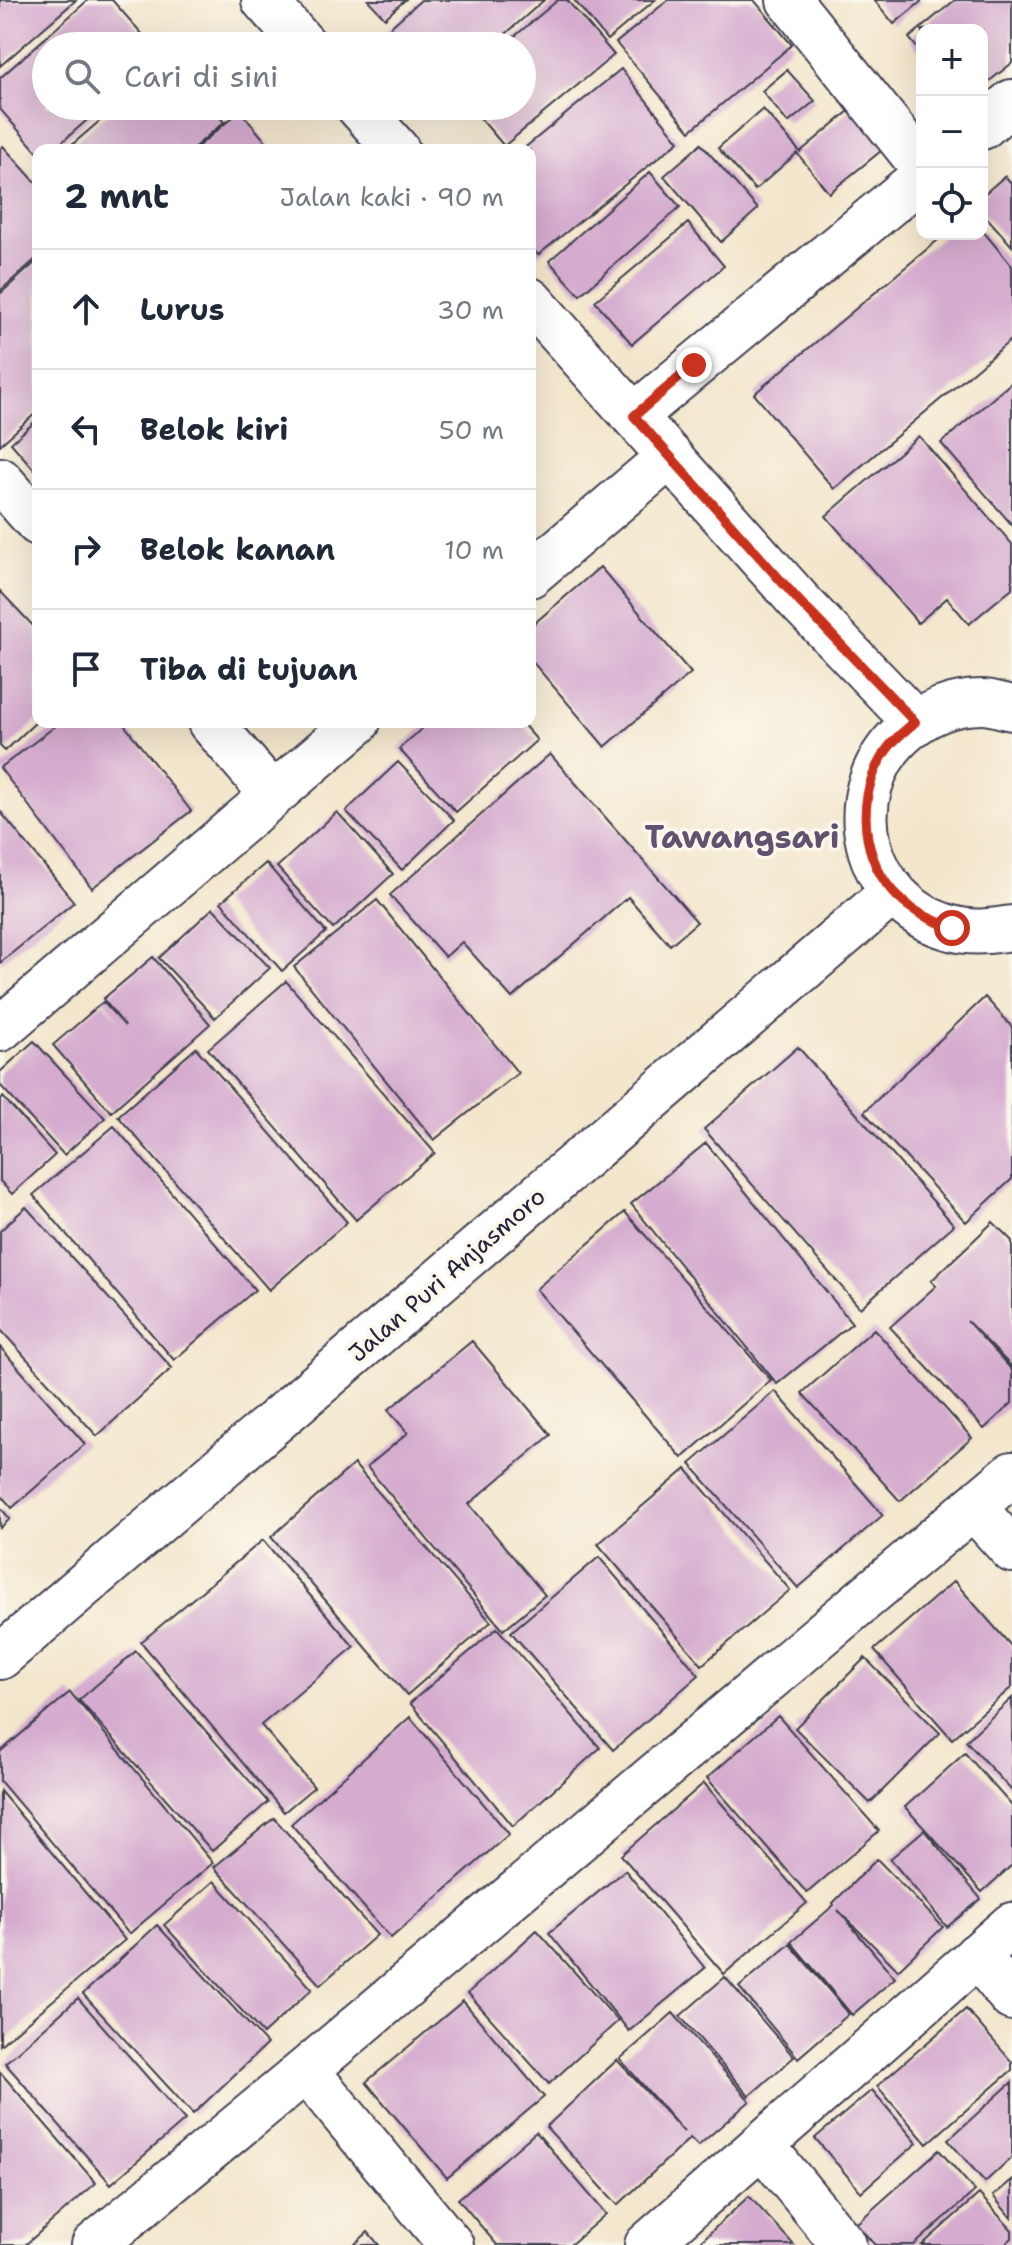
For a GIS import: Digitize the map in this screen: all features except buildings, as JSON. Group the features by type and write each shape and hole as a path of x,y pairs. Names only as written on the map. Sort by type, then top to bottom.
{"street":[{"path":"264,0 293,32"},
{"path":"789,0 916,159"},
{"path":"988,122 1012,102"},
{"path":"370,120 392,144"},
{"path":"634,416 916,182"},
{"path":"537,322 634,416 799,601 915,722"},
{"path":"536,570 670,456"},
{"path":"0,480 32,516"},
{"path":"1012,708 983,702 947,706 915,722 891,744 874,771 866,802 866,835 876,865 893,892 920,915 952,928 986,933 1012,928"},
{"path":"215,728 273,795"},
{"path":"0,1029 351,728"},
{"name":"Jalan Puri Anjasmoro","path":"0,1657 893,892"},
{"path":"94,2245 1012,1474"},
{"path":"973,1507 1012,1550"},
{"path":"647,2245 1012,1925"},
{"path":"977,1955 1012,1998"},
{"path":"306,2070 451,2245"},
{"path":"762,2145 844,2245"}],"district":[{"name":"Tawangsari","path":"742,836"}],"route":[{"path":"694,365 634,416 799,601 915,722 891,744 874,771 866,802 866,835 876,865 893,892 920,915 952,928"}]}
